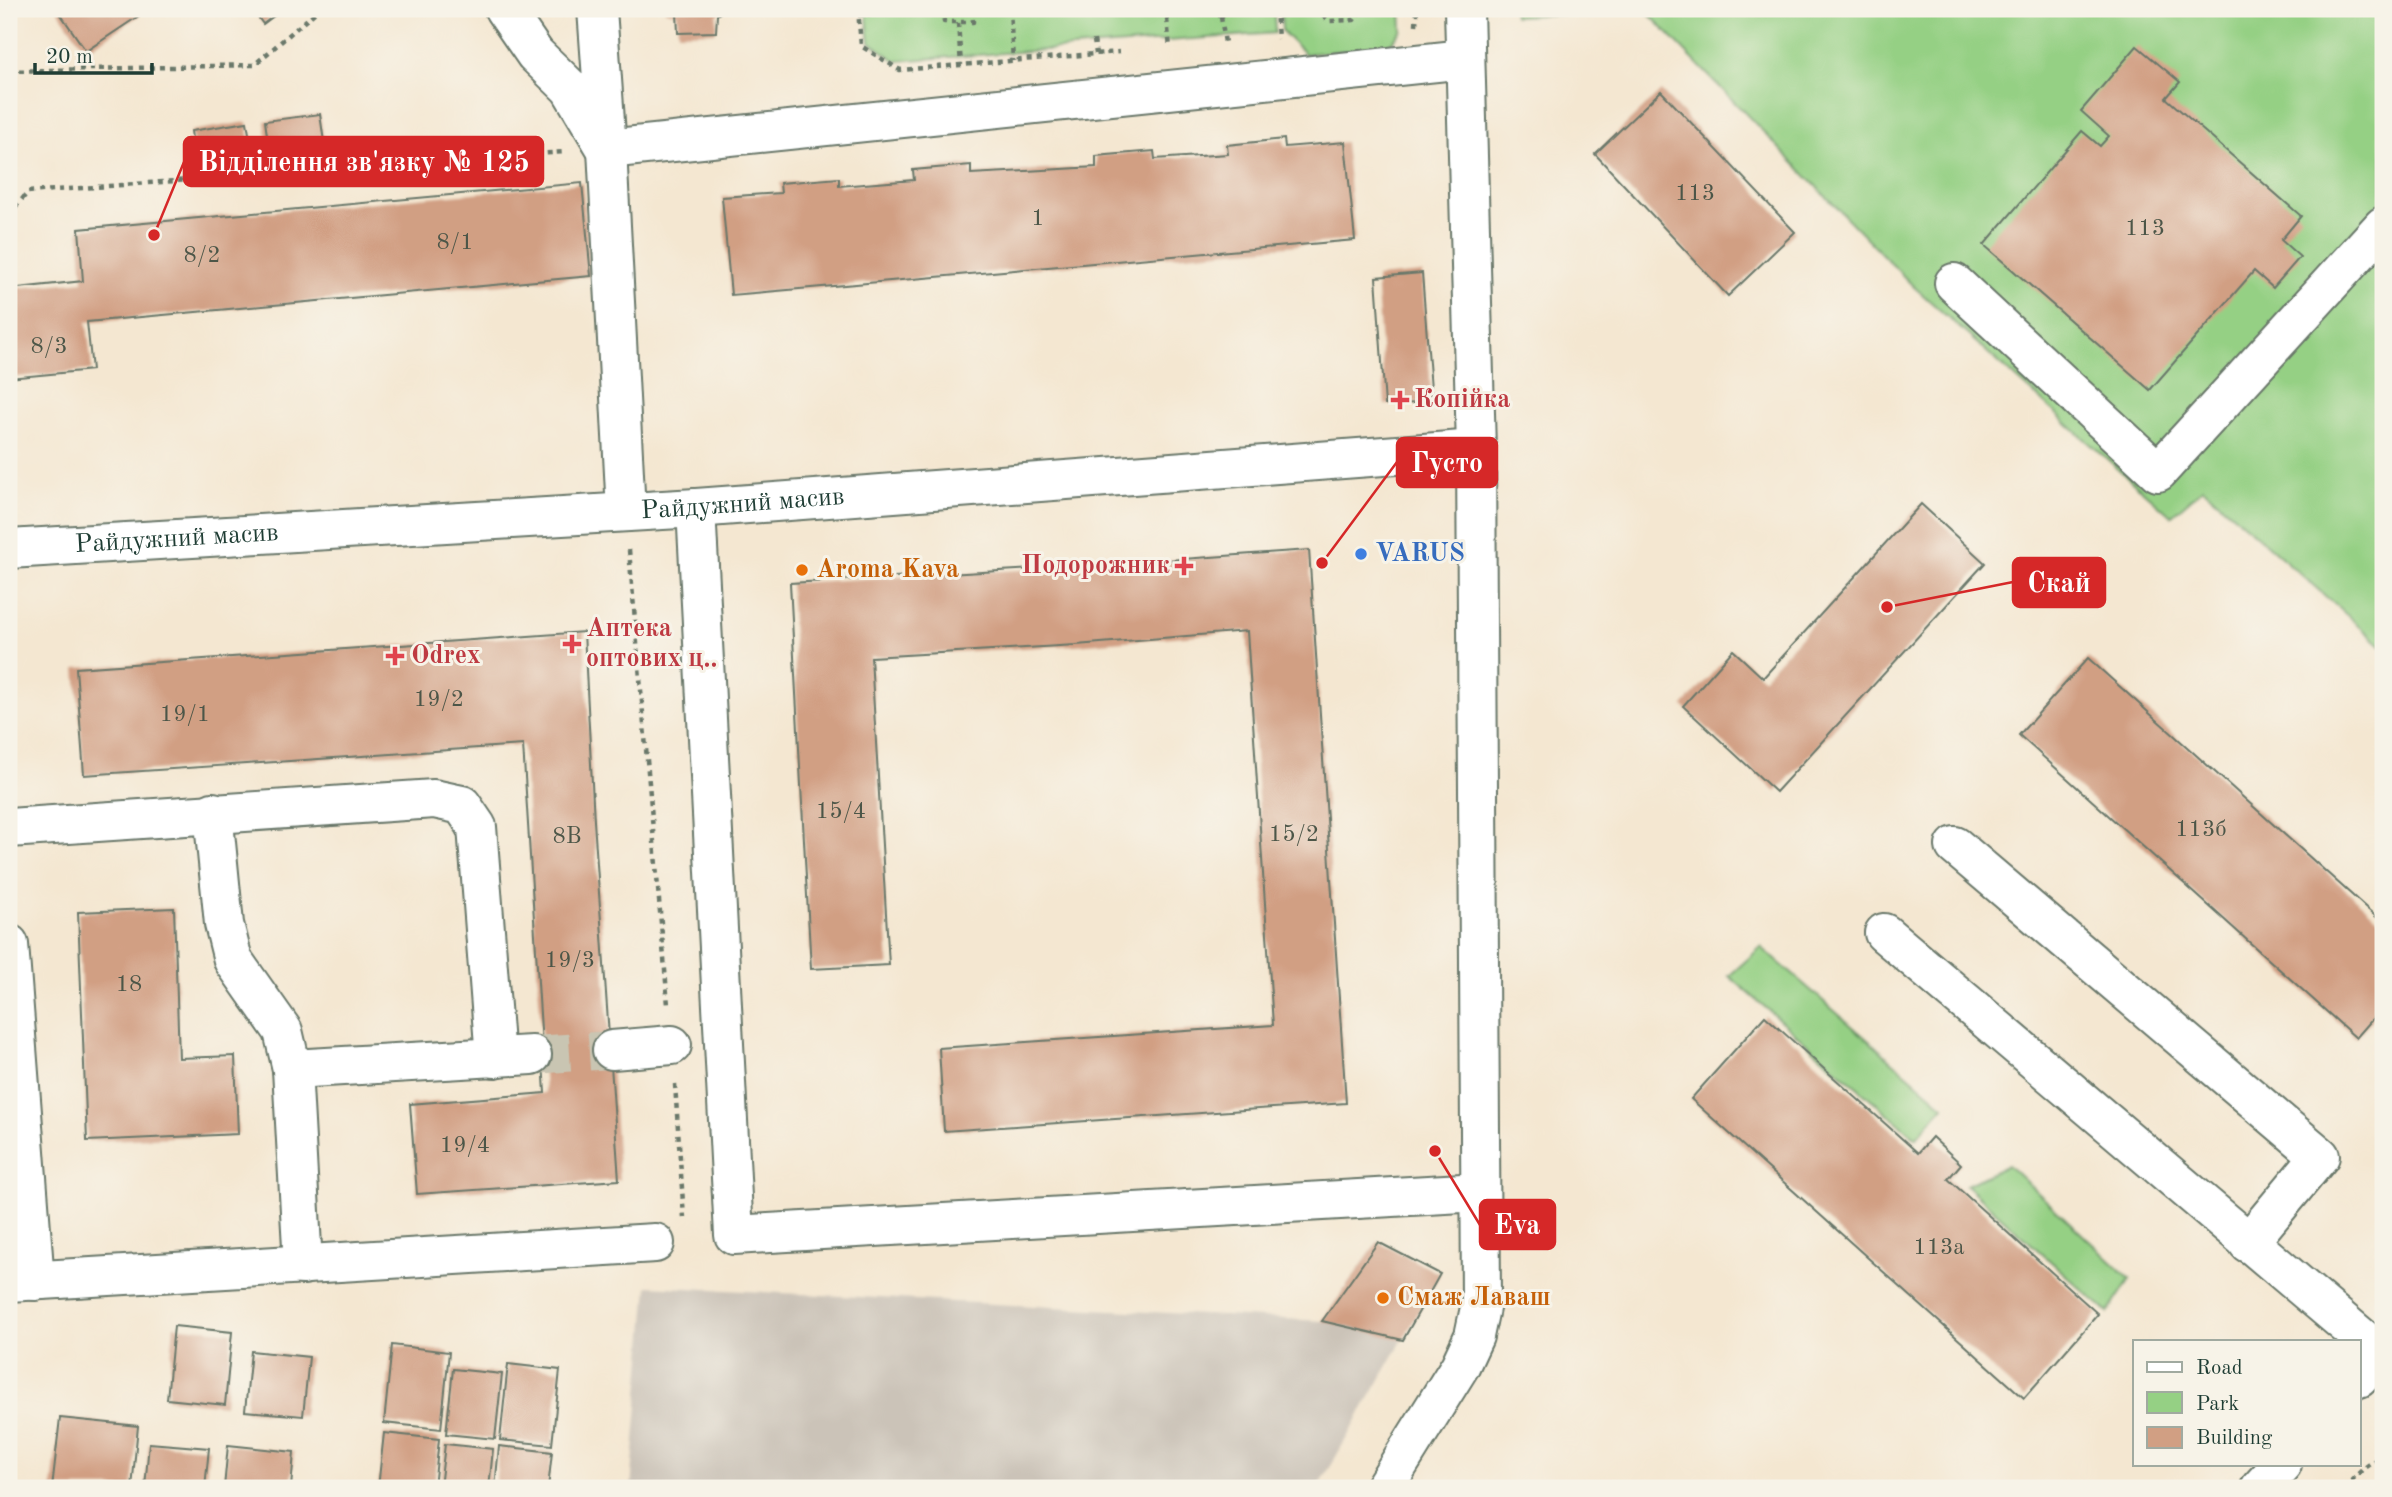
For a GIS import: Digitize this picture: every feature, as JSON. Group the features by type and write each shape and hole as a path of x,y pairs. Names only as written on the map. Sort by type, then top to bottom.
{"street":[{"path":"503,9 535,54 570,88 607,149"},
{"path":"597,9 626,512"},
{"path":"1384,1488 1460,1366 1474,1336 1481,1303 1476,449 1464,9"},
{"path":"607,149 1465,59"},
{"path":"1954,283 2158,471 2383,226"},
{"name":"Райдужний масив","path":"9,549 696,508 1476,449"},
{"path":"696,508 734,1235 1480,1192"},
{"path":"9,828 434,799 462,805 477,827 495,1058"},
{"path":"214,813 224,924 233,960 283,1031 292,1069 303,1265"},
{"path":"1955,846 2320,1156 2248,1242"},
{"path":"1884,933 2248,1242 2351,1340"},
{"path":"9,944 22,1281 303,1265 670,1235"},
{"path":"612,1050 672,1045"},
{"path":"292,1069 532,1055"},
{"path":"2360,1349 2374,1362"},
{"path":"2260,1488 2280,1466"}],"path":[{"path":"9,71 254,65 318,9"},
{"path":"858,9 861,46 900,70 1120,52"},
{"path":"858,15 941,9 944,22 958,23 973,22 972,9"},
{"path":"1010,9 1013,61"},
{"path":"1166,9 1170,48"},
{"path":"1212,9 1221,17 1225,43 1238,42"},
{"path":"1221,17 1229,9"},
{"path":"1315,9 1329,21 1354,20 1362,9"},
{"path":"958,23 961,65"},
{"path":"1265,40 1278,39"},
{"path":"1094,40 1096,54"},
{"path":"1157,49 1184,47"},
{"path":"9,215 28,192 607,149"},
{"path":"626,512 672,1045 670,1235"},
{"path":"2344,1488 2364,1468 2383,1455"}],"shaded area":[{"path":"1378,1242 1440,1274 1318,1488 631,1488 648,1286 1322,1321"}],"green space":[{"path":"866,9 1274,9 1275,33 896,61 870,42"},
{"path":"1281,9 1401,9 1402,30 1388,47 1305,54 1282,31"},
{"path":"1513,9 2383,9 2383,647 2203,488 2171,516 1913,286 1646,11 1514,16"},
{"path":"1761,947 1944,1106 1916,1138 1729,976"},
{"path":"2008,1165 2130,1279 2108,1313 1966,1185"}],"building":[{"path":"57,9 136,9 140,15 86,51"},
{"path":"252,9 283,9 263,24"},
{"path":"664,9 725,9 717,15 716,32 678,33 677,13"},
{"path":"2137,46 2180,82 2166,98 2301,216 2281,240 2300,257 2273,288 2254,271 2150,390 1984,245 2082,131 2100,146 2109,136 2081,111"},
{"path":"1661,91 1795,232 1728,296 1595,154"},
{"path":"320,114 325,149 270,157 265,121"},
{"path":"247,122 253,157 196,166 191,131"},
{"path":"1284,139 1285,147 1345,142 1355,240 731,295 722,197 781,193 780,183 839,178 839,186 914,180 913,170 971,165 971,174 1096,167 1096,156 1154,151 1155,159 1228,154 1227,145"},
{"path":"582,183 591,276 87,322 92,370 9,378 9,289 83,281 79,229"},
{"path":"1422,273 1432,402 1385,405 1376,277"},
{"path":"1921,504 1985,563 1776,792 1683,706 1733,650 1763,678"},
{"path":"1309,550 1346,1103 944,1131 939,1048 1273,1025 1247,631 1076,645 871,657 889,965 811,969 790,583"},
{"path":"584,632 619,1180 417,1194 410,1104 545,1093 523,745 84,775 76,668"},
{"path":"2088,658 2383,923 2383,1007 2356,1038 2019,735"},
{"path":"174,908 179,1058 235,1056 238,1134 87,1141 78,912"},
{"path":"1765,1016 1918,1153 1932,1137 1961,1164 1948,1179 2098,1314 2024,1398 1691,1099"},
{"name":"Смаж Лаваш","path":"1378,1242 1440,1274 1403,1340 1322,1321"},
{"path":"174,1326 232,1332 225,1405 167,1399"},
{"path":"392,1345 449,1352 441,1429 384,1423"},
{"path":"251,1351 309,1357 303,1416 245,1411"},
{"path":"508,1364 560,1370 552,1445 500,1440"},
{"path":"453,1369 502,1374 495,1439 446,1434"},
{"path":"60,1418 138,1426 132,1488 52,1488"},
{"path":"384,1433 439,1439 434,1488 378,1488"},
{"path":"149,1443 209,1448 205,1488 145,1488"},
{"path":"445,1444 493,1449 489,1488 440,1488"},
{"path":"228,1445 294,1452 291,1488 224,1488"},
{"path":"499,1446 552,1452 548,1488 495,1488"}],"tunnel":[{"path":"532,1055 612,1050"}],"place":[{"name":"Відділення зв'язку № 125","path":"154,235"},
{"name":"Копійка","path":"1400,400"},
{"name":"VARUS","path":"1361,554"},
{"name":"Густо","path":"1322,563"},
{"name":"Подорожник","path":"1184,566"},
{"name":"Aroma Kava","path":"802,570"},
{"name":"Скай","path":"1887,607"},
{"name":"Аптека оптових ц‥","path":"572,644"},
{"name":"Odrex","path":"395,656"},
{"name":"Eva","path":"1435,1151"},
{"name":"Смаж Лаваш","path":"1383,1298"}]}
